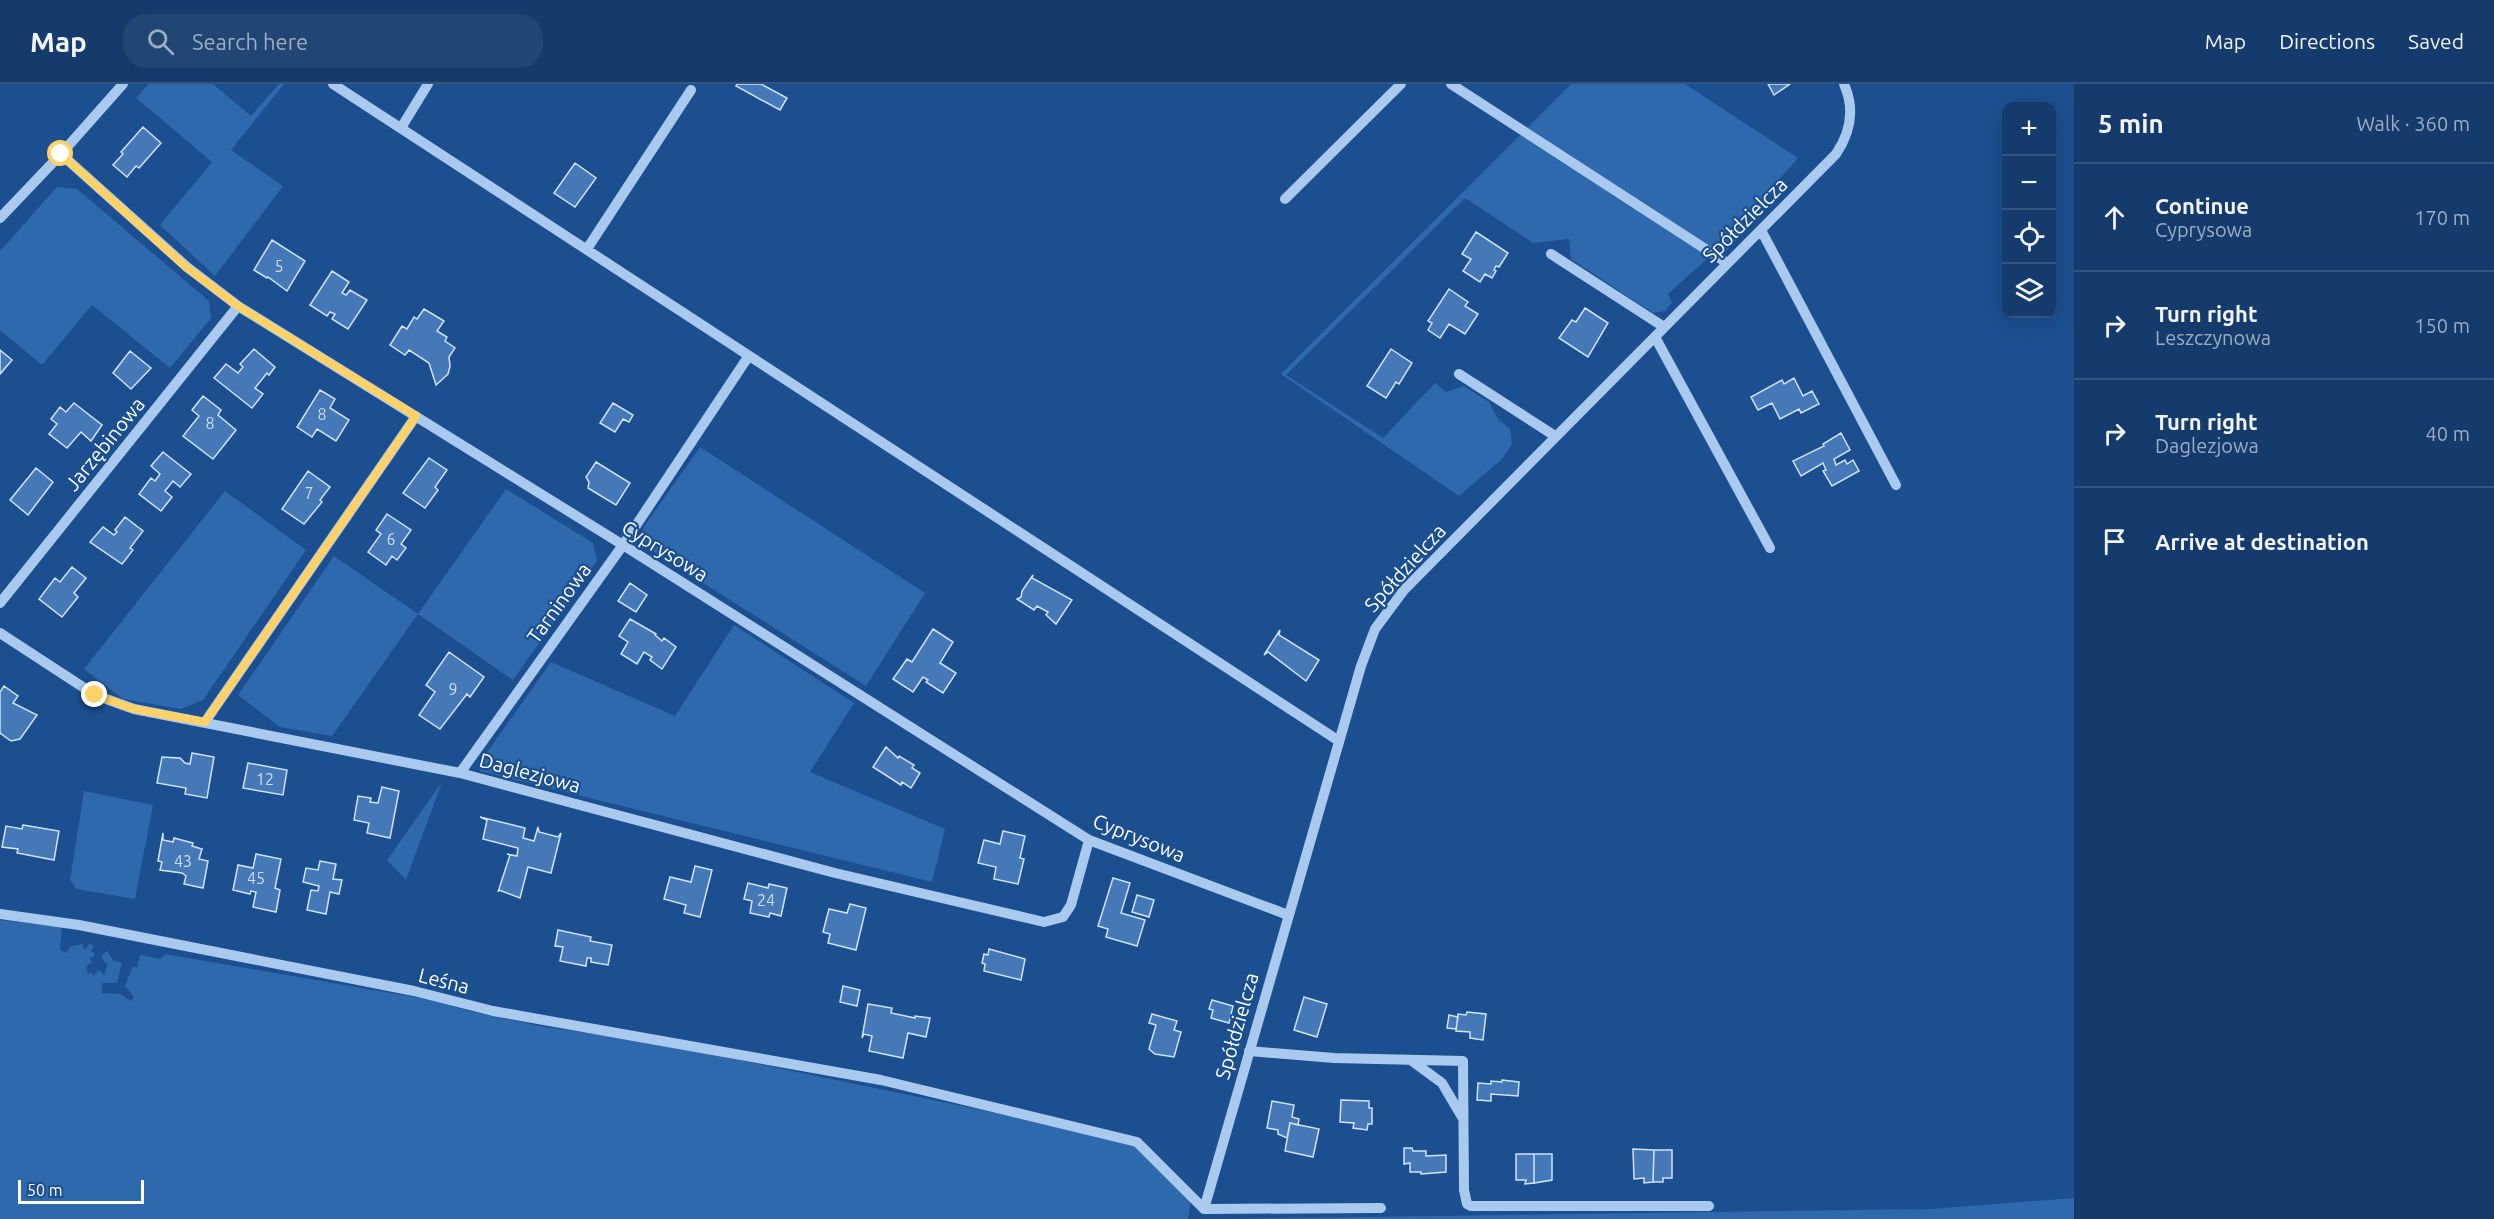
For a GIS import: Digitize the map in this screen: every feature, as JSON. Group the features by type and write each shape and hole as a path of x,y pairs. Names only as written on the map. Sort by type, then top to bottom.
{"street":[{"path":"0,218 123,84"},
{"path":"333,84 1339,741"},
{"path":"401,128 428,84"},
{"path":"1286,199 1401,84"},
{"path":"1451,84 1727,263"},
{"name":"Spółdzielcza","path":"1204,1209 1368,644 1381,618 1404,590 1842,146 1851,116 1850,103 1844,84"},
{"path":"587,249 691,90"},
{"name":"Cyprysowa","path":"61,154 186,267 238,306 623,545 1089,840 1288,915"},
{"path":"1761,230 1896,485"},
{"path":"1551,254 1664,327"},
{"name":"Jarzębinowa","path":"0,603 238,306"},
{"path":"1655,337 1770,548"},
{"name":"Tarninowa","path":"460,772 623,545 748,357"},
{"path":"1458,374 1556,436"},
{"path":"205,722 416,416"},
{"name":"Daglezjowa","path":"0,633 95,695 134,709 460,772 834,873 1044,922 1063,917 1071,905 1077,891 1089,840"},
{"name":"Leśna","path":"0,914 79,924 414,991 493,1011 881,1080 1137,1142 1204,1209"},
{"path":"1249,1052 1334,1058 1463,1061 1464,1190 1467,1204 1472,1206 1709,1206"},
{"path":"1412,1060 1442,1083 1464,1122"},
{"path":"1204,1209 1381,1208"}],"shaded area":[{"path":"148,84 213,84 251,116 279,84 284,84 231,150 283,186 215,276 160,225 212,162 136,98"},
{"path":"1571,84 1685,84 1798,158 1740,224 1744,232 1726,251 1719,248 1668,294 1672,303 1665,311 1653,313 1571,259 1569,239 1533,243 1465,198 1286,375 1383,438 1435,383 1446,392 1464,386 1489,402 1498,419 1510,429 1512,444 1502,459 1459,496 1281,374"},
{"path":"57,187 77,189 209,301 211,318 170,368 92,305 42,365 0,330 0,251"},
{"path":"700,447 925,593 866,686 645,546 643,528"},
{"path":"506,489 593,543 597,561 513,680 418,614"},
{"path":"225,491 306,550 203,700 181,709 123,699 84,669"},
{"path":"334,556 418,614 332,736 280,727 238,695"},
{"path":"734,625 854,703 810,772 945,829 932,882 480,771 478,765 551,662 675,716"},
{"path":"442,782 406,880 387,860"},
{"path":"84,791 153,805 135,899 76,889 70,880"},
{"path":"0,920 62,927 60,950 66,953 71,946 83,944 84,949 88,944 94,945 91,952 95,953 94,957 90,957 92,963 86,966 88,974 91,972 93,976 99,970 104,975 108,963 105,963 101,956 107,951 113,960 122,963 117,983 102,983 102,993 120,994 131,1001 134,997 125,986 133,966 137,967 140,955 161,959 165,954 426,999 473,1012 545,1027 652,1042 1136,1142 1192,1195 1188,1219 0,1219"},
{"path":"2074,1198 2074,1219 1214,1219 1930,1209"}],"building":[{"path":"737,84 761,84 787,98 780,110 736,86"},
{"path":"1768,84 1790,84 1774,95"},
{"path":"143,127 161,143 139,168 136,166 127,177 113,165"},
{"path":"575,163 596,178 575,207 554,193"},
{"path":"1476,232 1508,253 1499,267 1496,266 1492,278 1485,274 1480,282 1463,271 1471,259 1462,254"},
{"path":"272,240 305,261 287,291 254,270"},
{"path":"332,271 349,282 342,293 346,295 350,290 367,300 348,329 332,319 335,314 330,312 327,316 310,305"},
{"path":"1449,289 1468,302 1465,306 1478,314 1465,334 1449,324 1440,338 1428,330 1432,323 1428,321"},
{"path":"1585,308 1608,323 1588,357 1559,338 1572,320 1576,322"},
{"path":"424,309 444,321 437,331 447,337 445,341 455,348 449,357 448,374 436,385 429,363 409,350 405,355 390,345 402,326 407,329 414,317 417,319"},
{"path":"254,349 275,367 255,388 263,394 252,408 214,378 226,364 238,373 243,367 240,364"},
{"path":"1391,349 1412,363 1399,384 1396,382 1386,398 1367,386"},
{"path":"0,350 12,360 0,374"},
{"path":"130,351 151,368 131,389 113,373"},
{"path":"1794,378 1803,396 1812,391 1819,404 1801,413 1799,409 1780,419 1772,403 1758,410 1751,397 1782,380 1784,384"},
{"path":"320,390 335,399 330,408 349,420 336,441 317,429 312,437 297,427"},
{"path":"203,396 221,410 218,415 236,430 213,459 183,436 199,416 192,410"},
{"path":"74,403 102,425 91,441 81,432 67,448 49,434 57,424 51,419 60,407 66,412"},
{"path":"613,403 633,415 629,422 623,419 615,432 600,423"},
{"path":"1841,433 1850,450 1834,459 1836,465 1845,460 1847,464 1853,460 1859,471 1832,486 1823,471 1826,470 1823,463 1801,476 1793,461 1824,446 1823,444"},
{"path":"163,452 191,474 180,487 173,481 165,491 172,497 161,511 139,494 151,478 155,481 160,474 151,466"},
{"path":"429,458 447,470 435,487 438,490 425,508 403,493"},
{"path":"596,462 630,483 616,505 588,488 589,482 586,477"},
{"path":"36,468 53,482 28,515 10,500"},
{"path":"308,471 330,487 320,500 322,502 304,524 282,509"},
{"path":"387,514 411,530 401,544 406,548 397,560 392,556 386,565 368,552 381,534 376,530"},
{"path":"125,517 143,531 130,548 133,550 122,564 90,542 103,527 114,535"},
{"path":"72,567 86,578 74,593 78,597 62,617 39,599 55,578 60,582"},
{"path":"1033,575 1032,578 1072,600 1056,624 1046,615 1048,612 1037,606 1034,610 1017,599 1021,597 1022,591"},
{"path":"630,583 647,595 636,612 618,601"},
{"path":"630,619 656,634 662,641 664,638 676,647 662,669 650,660 652,657 644,652 637,664 621,654 628,642 619,636"},
{"path":"933,629 953,642 940,663 956,673 943,693 926,682 928,680 923,677 913,692 893,679 907,659 912,662"},
{"path":"1280,630 1279,635 1319,660 1306,681 1268,652 1264,655"},
{"path":"449,652 484,677 470,697 467,694 440,729 419,715 435,692 426,685"},
{"path":"4,686 18,696 13,703 37,715 20,739 11,741 0,733 0,692"},
{"path":"886,747 898,758 899,756 914,765 912,768 920,773 911,788 902,782 901,785 873,767"},
{"path":"192,753 214,757 207,798 185,794 186,788 157,783 162,757 180,758 190,764"},
{"path":"248,763 287,770 283,795 243,788"},
{"path":"382,787 399,791 390,838 367,833 369,823 354,820 358,796 371,798 370,802 378,803"},
{"path":"480,817 525,828 523,838 534,841 538,827 539,832 558,837 561,833 551,873 528,867 520,898 499,890 498,892 510,855 507,854 517,856 518,848 483,839 487,820"},
{"path":"23,825 59,831 54,860 17,853 18,849 2,847 6,826 22,829"},
{"path":"1003,831 1025,836 1020,858 1024,859 1018,884 994,879 996,867 978,863 984,840 1000,844"},
{"path":"163,833 163,840 173,842 174,838 193,843 192,846 202,849 199,859 208,861 203,888 184,884 186,876 182,873 160,870 162,862 158,861"},
{"path":"256,854 281,859 275,888 280,890 276,912 253,907 256,892 251,891 250,894 233,890 238,865 253,868"},
{"path":"320,861 336,864 333,879 342,880 339,894 330,892 326,914 307,910 311,890 318,891 319,886 303,882 306,868 318,870"},
{"path":"695,866 712,870 700,917 684,913 686,905 664,899 670,877 691,882"},
{"path":"1113,878 1130,883 1121,913 1145,920 1137,946 1106,937 1108,929 1098,926"},
{"path":"748,883 768,888 769,884 787,888 781,916 770,913 769,917 750,913 752,901 744,899"},
{"path":"1137,895 1154,900 1149,917 1132,912"},
{"path":"850,904 866,908 856,950 828,943 830,934 823,932 829,909 847,913"},
{"path":"558,930 591,937 590,941 612,945 608,965 591,962 591,958 587,958 586,966 560,961 563,947 555,946"},
{"path":"989,949 1025,959 1021,980 984,971 985,964 982,963 984,954 988,955"},
{"path":"843,986 860,990 857,1006 840,1002"},
{"path":"1304,997 1327,1004 1317,1037 1294,1030"},
{"path":"1212,1000 1233,1006 1229,1023 1211,1018 1213,1010 1209,1009"},
{"path":"868,1004 892,1008 891,1013 915,1018 915,1016 930,1018 926,1037 908,1033 903,1058 869,1051 872,1036 864,1034 862,1038"},
{"path":"1467,1012 1486,1014 1483,1040 1470,1038 1470,1032 1456,1031 1458,1014 1466,1015"},
{"path":"1152,1014 1177,1021 1174,1030 1181,1032 1174,1057 1155,1054 1149,1049 1156,1025 1149,1023"},
{"path":"1449,1015 1458,1017 1456,1029 1447,1028"},
{"path":"1502,1080 1519,1082 1518,1096 1491,1094 1491,1101 1477,1100 1478,1083 1491,1084 1491,1081 1502,1082"},
{"path":"1341,1100 1369,1101 1369,1108 1372,1108 1372,1124 1368,1124 1367,1130 1353,1128 1354,1123 1340,1122"},
{"path":"1272,1101 1294,1105 1292,1117 1299,1119 1298,1125 1290,1123 1287,1138 1278,1134 1278,1130 1267,1128"},
{"path":"1290,1123 1319,1129 1313,1157 1285,1151"},
{"path":"1404,1148 1426,1151 1426,1156 1446,1155 1446,1172 1421,1174 1421,1172 1410,1172 1410,1163 1404,1164"},
{"path":"1633,1149 1654,1150 1653,1182 1644,1183 1644,1178 1634,1179"},
{"path":"1654,1150 1672,1150 1672,1178 1663,1178 1663,1182 1653,1182"},
{"path":"1516,1154 1534,1154 1534,1183 1525,1184 1526,1180 1516,1180"},
{"path":"1534,1154 1552,1154 1552,1180 1534,1183"}],"route":[{"path":"61,154 186,267 238,306 416,416 205,722 134,709 95,695"}]}
